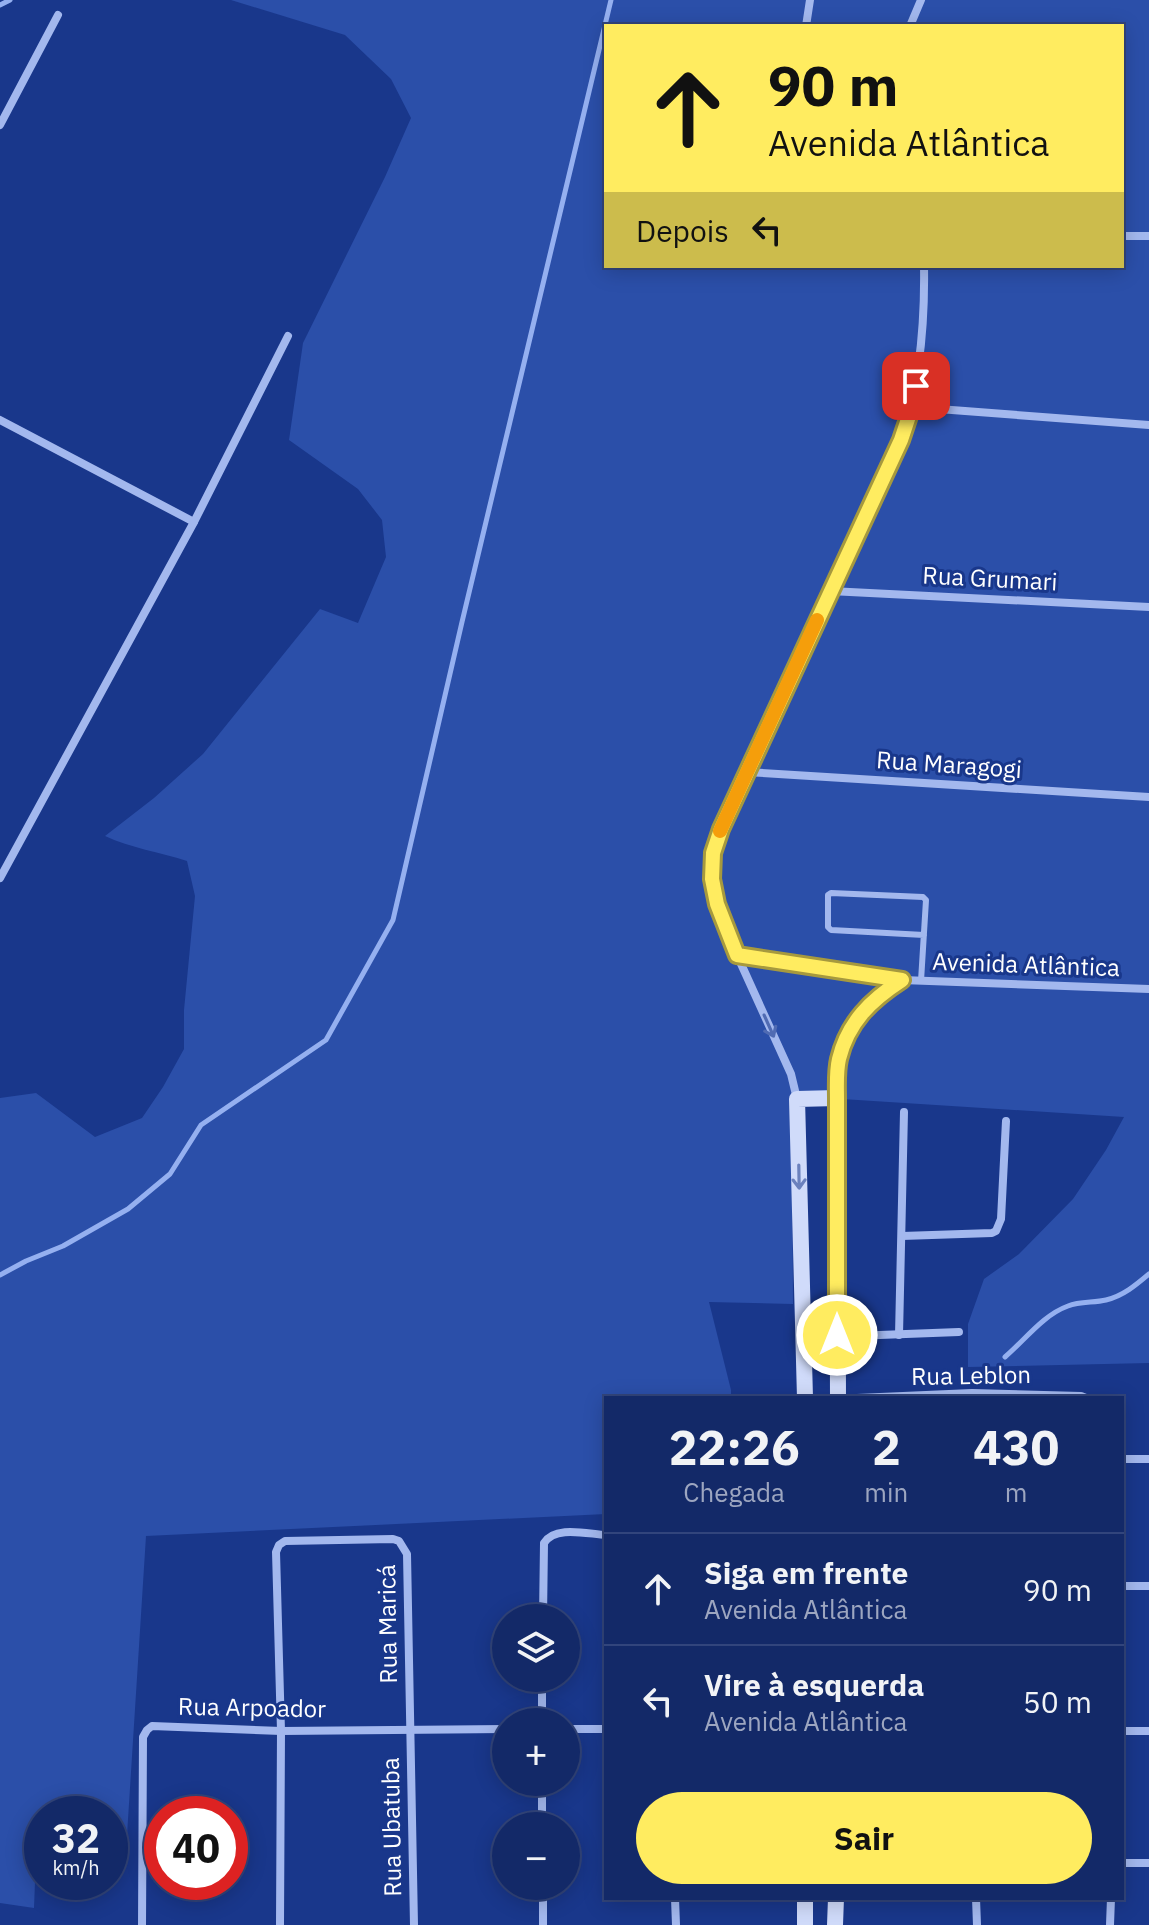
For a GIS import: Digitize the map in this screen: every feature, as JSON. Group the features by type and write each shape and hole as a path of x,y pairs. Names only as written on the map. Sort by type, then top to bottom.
{"street":[{"path":"806,24 810,0"},
{"path":"911,24 921,0"},
{"path":"0,125 58,15"},
{"path":"1124,236 1149,236"},
{"path":"805,1396 797,1099 791,1074 717,904 712,879 713,853 746,772 901,440 912,407 919,366 924,268"},
{"path":"0,878 194,522 288,336"},
{"path":"912,407 1149,425"},
{"path":"0,420 194,522"},
{"name":"Rua Grumari","path":"830,591 1149,607"},
{"name":"Rua Maragogi","path":"746,772 1149,797"},
{"name":"Avenida Atlântica","path":"737,955 902,980 1149,989"},
{"name":"Avenida Atlântica","path":"837,1098 838,1062 859,1015 902,980"},
{"path":"797,1099 837,1098 838,1396"},
{"path":"899,1335 904,1112"},
{"path":"902,1236 996,1231 1001,1219 1006,1121"},
{"path":"837,1335 959,1332"},
{"name":"Rua Leblon","path":"972,1396 1081,1396"},
{"path":"1124,1459 1149,1459"},
{"path":"543,1604 544,1543 548,1536 556,1532 604,1535"},
{"name":"Rua Maricá","path":"281,1731 276,1552 285,1541 399,1541 407,1554 410,1728"},
{"path":"1124,1586 1149,1586"},
{"name":"Rua Arpoador","path":"142,1925 143,1737 152,1726 281,1731 492,1729"},
{"name":"Rua Ubatuba","path":"410,1728 414,1925"},
{"path":"580,1729 604,1729"},
{"path":"280,1925 281,1731"},
{"path":"1124,1731 1149,1731"},
{"path":"1124,1863 1149,1863"},
{"path":"543,1900 543,1925"},
{"path":"675,1900 676,1925"},
{"path":"805,1900 805,1925"},
{"path":"835,1925 836,1900"},
{"path":"976,1900 977,1925"},
{"path":"1110,1925 1111,1900"}],"lane":[{"path":"921,981 924,935 926,900 923,897 828,895 828,927 831,930 924,935"}],"shaded area":[{"path":"231,0 1149,0 1149,1363 968,1367 968,1324 984,1279 1019,1254 1073,1199 1124,1117 795,1096 792,1122 793,1304 709,1302 731,1396 604,1396 604,1514 146,1536 128,1819 128,1796 24,1796 24,1900 34,1900 34,1908 0,1903 0,1098 36,1093 95,1137 142,1118 184,1049 184,1010 195,896 187,861 105,836 203,754 320,609 358,623 386,557 382,520 358,489 289,440 303,343 411,118 391,79 345,35"}],"waterway":[{"path":"0,5 10,0"},
{"path":"605,24 611,0"},
{"path":"0,1275 63,1246 128,1209 170,1174 201,1125 326,1040 393,920 604,29"},
{"path":"1005,1357 1059,1310 1073,1304 1112,1298 1129,1290 1149,1274"}],"slow traffic":[{"path":"720,831 817,620"}],"route":[{"path":"837,1335 838,1062 859,1015 902,980 737,955 717,904 712,879 713,853 746,772 901,440 916,386"}]}
